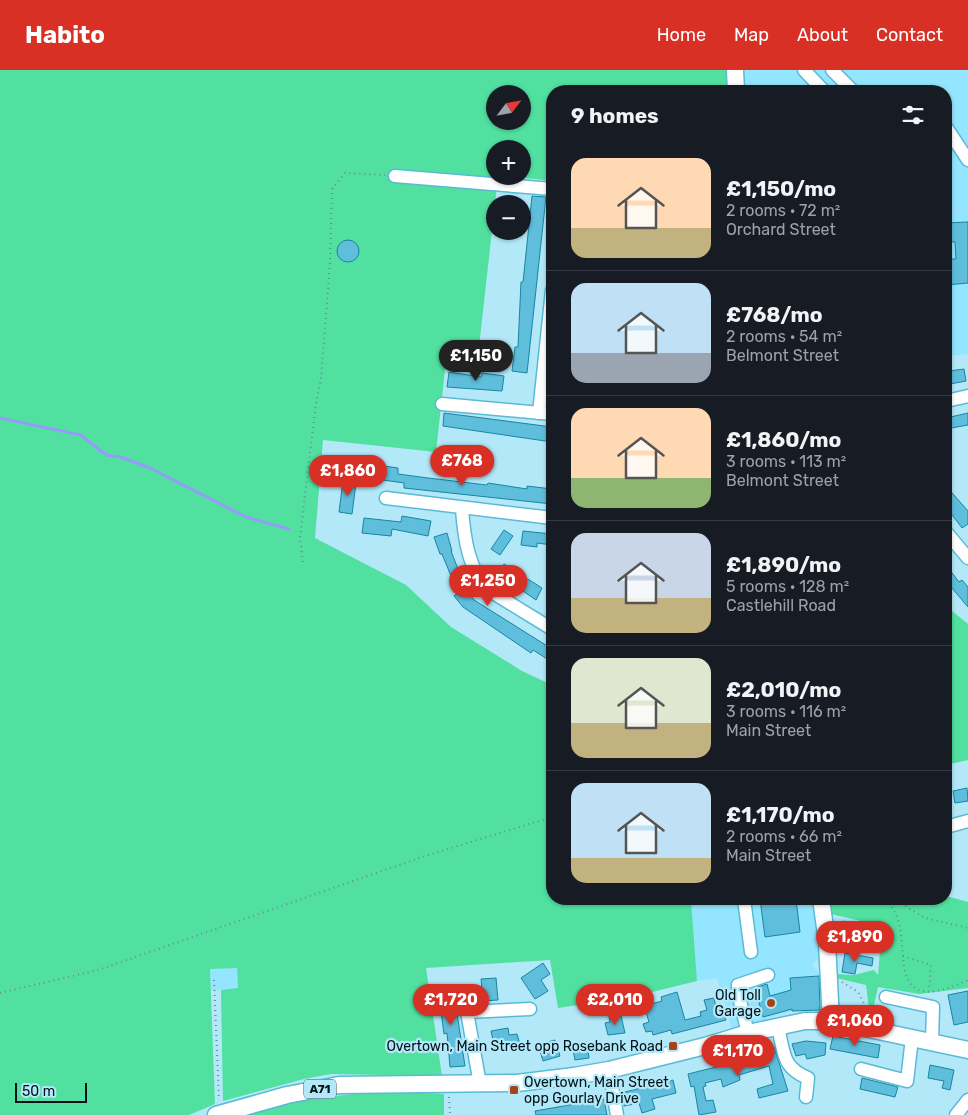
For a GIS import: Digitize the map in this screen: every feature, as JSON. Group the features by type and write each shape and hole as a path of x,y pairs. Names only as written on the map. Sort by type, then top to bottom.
{"main road":[{"path":"735,70 736,85"},
{"path":"822,905 831,1021"},
{"name":"A71","path":"218,1114 287,1095 339,1085 480,1084 543,1080 609,1070 706,1046 748,1033 804,1021 831,1021 968,1050"}],"street":[{"path":"804,70 818,85"},
{"path":"832,70 847,85"},
{"path":"952,136 968,160"},
{"path":"395,176 546,189"},
{"path":"539,413 546,347"},
{"path":"952,400 968,396"},
{"path":"442,404 546,414"},
{"path":"386,498 462,509 546,517"},
{"path":"462,509 464,539 482,585 546,625"},
{"path":"952,539 964,553"},
{"path":"952,825 968,821"},
{"path":"745,905 752,952"},
{"path":"748,1033 738,994 738,985 768,976"},
{"path":"886,997 933,1007 932,1042"},
{"path":"480,1084 467,1012 530,1009"},
{"path":"778,1027 787,1064 795,1072 808,1078 806,1097"},
{"path":"861,1070 907,1081 912,1038"},
{"path":"609,1070 616,1115"},
{"path":"956,1115 968,1100"}],"path":[{"path":"303,562 300,537 316,403 322,379 330,263 332,189 345,173 395,176"},
{"path":"0,993 98,970 422,857 546,819"},
{"path":"888,905 897,917 902,932 903,966 915,987 922,991 941,992 968,980"},
{"path":"904,905 925,918 968,928"},
{"path":"902,956 931,965 929,992"},
{"path":"828,976 858,992 868,1009 871,1020"},
{"path":"214,980 218,1114"},
{"path":"449,1084 450,1115"}],"shaded area":[{"path":"742,70 968,70 968,354 952,355 952,85 743,85"},
{"path":"691,905 813,905 819,959 812,964 821,976 823,1010 792,1011 732,1029 717,978 697,981"},
{"path":"237,967 238,989 211,990 210,969"}],"green space":[{"path":"0,70 729,70 729,85 546,85 546,180 531,179 531,140 486,140 486,185 497,186 496,195 486,195 486,240 491,240 479,347 448,342 436,452 323,440 315,538 406,585 451,627 522,671 546,682 546,905 691,905 697,981 636,996 558,1008 550,960 426,968 442,1076 331,1074 304,1079 223,1101 221,990 238,988 237,968 210,969 215,1104 189,1115 0,1115"},
{"path":"952,611 968,624 968,760 952,764"},
{"path":"952,898 968,902 968,988 919,994 878,987 873,1009 869,1009 866,985 836,978 835,974 854,975 874,970 878,975 882,926 831,914 829,905 952,905"},
{"path":"383,1091 444,1094 444,1115 243,1115 297,1100"}],"building":[{"path":"532,196 546,197 527,373 512,371 515,347 518,347 521,282 523,282 527,240 531,240"},
{"path":"968,222 968,283 952,284 952,259 956,259 955,242 952,242 952,223"},
{"path":"348,240 356,243 359,251 356,259 348,262 340,259 337,251 340,243"},
{"path":"964,369 966,381 952,384 952,371"},
{"path":"449,372 481,377 482,373 504,376 502,391 447,387"},
{"path":"444,413 546,426 546,441 443,426"},
{"path":"968,413 968,425 952,428 952,417"},
{"path":"370,464 398,468 398,474 527,489 527,486 546,488 546,503 404,488 404,483 369,478"},
{"path":"343,481 356,483 352,514 339,512"},
{"path":"952,493 968,511 968,524 962,528 952,515"},
{"path":"402,516 431,521 428,536 392,529 391,536 362,533 364,518 401,522"},
{"path":"504,530 513,536 500,555 491,549"},
{"path":"523,531 546,533 546,544 537,543 537,547 521,545"},
{"path":"447,533 451,551 463,582 461,583 474,600 546,645 546,658 533,650 531,653 463,607 454,596 458,593 434,537"},
{"path":"504,564 542,588 536,600 498,574"},
{"path":"952,573 959,582 962,580 968,587 968,607 952,588"},
{"path":"967,788 968,801 955,803 953,791"},
{"path":"761,905 797,905 800,932 765,937"},
{"path":"843,921 856,924 853,941 840,938"},
{"path":"845,953 873,958 872,966 857,963 855,974 842,972"},
{"path":"543,963 550,974 541,980 548,991 535,999 521,978"},
{"path":"819,976 820,1010 792,1011 792,1009 763,1017 755,988 767,984 770,996 791,990 790,978"},
{"path":"496,978 498,1000 483,1001 481,979"},
{"path":"453,987 465,1066 450,1067 447,1033 444,1034 438,989"},
{"path":"968,991 968,1022 954,1025 948,995"},
{"path":"677,992 685,1020 701,1016 700,1012 707,1010 704,1000 714,998 716,1007 721,1006 726,1020 672,1034 671,1030 653,1035 652,1031 646,1032 643,1024 649,1022 644,1006 662,1001 661,997"},
{"path":"616,1014 617,1017 621,1016 625,1033 608,1035 605,1023 610,1022 609,1016"},
{"path":"508,1028 509,1035 517,1034 520,1044 495,1050 491,1031"},
{"path":"833,1036 880,1045 878,1058 830,1049"},
{"path":"555,1040 560,1056 543,1061 540,1051 545,1050 544,1043"},
{"path":"806,1041 826,1043 825,1055 807,1059 805,1054 796,1056 792,1044"},
{"path":"587,1042 589,1058 575,1060 572,1045"},
{"path":"774,1047 788,1091 759,1098 757,1089 773,1084 769,1066 739,1075 740,1080 723,1087 721,1079 705,1083 706,1086 703,1087 706,1101 713,1100 716,1112 699,1115 694,1086 691,1087 688,1074 732,1063 731,1060 747,1056 747,1059 764,1054 763,1050"},
{"path":"930,1065 954,1070 950,1090 942,1088 944,1081 928,1078"},
{"path":"862,1078 898,1087 895,1097 860,1089"},
{"path":"673,1080 676,1093 652,1099 655,1109 642,1113 639,1103 624,1106 621,1093"},
{"path":"604,1099 607,1115 536,1115 535,1111"}],"waterway":[{"path":"0,418 81,435 106,455 121,457 150,468 246,517 289,529"}],"place":[{"name":"Old Toll Garage","path":"771,1003"},
{"name":"Overtown, Main Street opp Rosebank Road","path":"673,1046"},
{"name":"Overtown, Main Street opp Gourlay Drive","path":"514,1090"}]}
